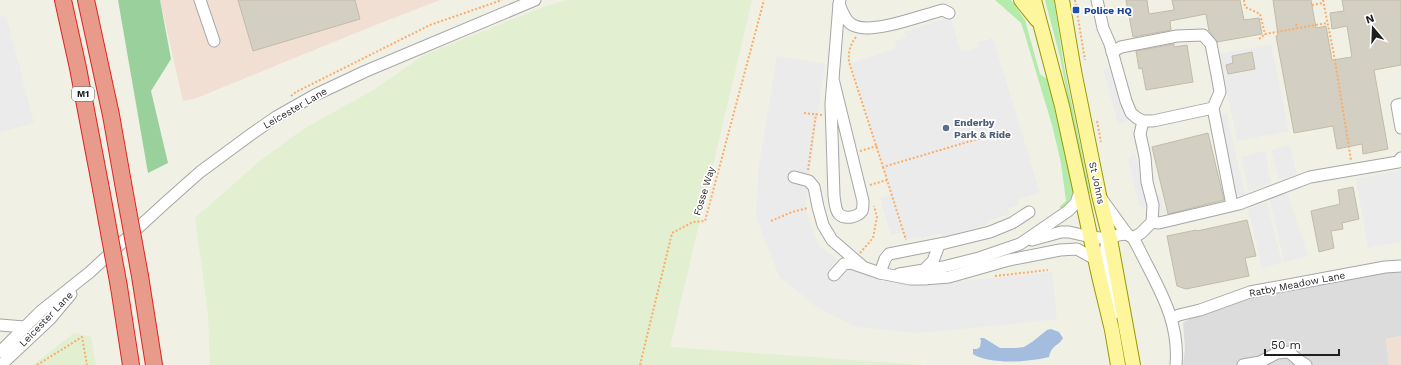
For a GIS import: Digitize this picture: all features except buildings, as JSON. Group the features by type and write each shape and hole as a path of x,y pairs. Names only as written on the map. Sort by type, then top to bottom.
{"highway":[{"name":"M1","path":"63,0 78,68 101,189 119,287 131,365"},
{"name":"M1","path":"86,0 123,183 154,365"}],"main road":[{"path":"1021,0 1040,26"},
{"name":"St Johns","path":"1034,0 1055,77 1112,330 1118,365"},
{"name":"St Johns","path":"1062,0 1074,71 1099,195 1110,239 1133,365"},
{"path":"1091,237 1097,220 1099,195"}],"street":[{"path":"200,0 214,41"},
{"name":"Leicester Lane","path":"1,365 3,351 24,327 41,311 90,272 200,172 276,117 316,95 366,71 535,0"},
{"path":"1097,0 1103,28 1110,44 1126,102 1131,113 1137,118 1153,121 1213,108"},
{"path":"839,1 846,19 855,26 861,27 874,28 943,10 948,13"},
{"path":"833,79 863,201 863,209 859,214 849,217 843,217 839,214 834,196 831,104 839,1"},
{"path":"1112,52 1120,47 1177,36 1203,35 1211,44 1220,92 1213,108 1232,205"},
{"path":"1401,104 1397,105 1401,128"},
{"path":"885,274 924,270 979,258 1061,232 1110,239 1118,235 1130,236 1141,233 1152,222 1153,205 1148,182 1146,156 1140,134 1143,120"},
{"path":"1152,222 1159,223 1232,205 1256,202 1310,177 1398,162 1401,158"},
{"path":"794,177 809,181 814,187 823,225 836,244 861,266"},
{"path":"1020,244 1068,211 1076,203 1080,191"},
{"path":"1099,195 1138,246 1169,309 1172,318 1177,350 1176,365"},
{"path":"885,274 885,259 889,254 939,245 990,232 1012,223 1029,212"},
{"path":"1077,249 1091,237"},
{"path":"1110,239 1106,246 1104,256 1114,308 1112,330"},
{"path":"924,270 933,260 939,245"},
{"path":"834,275 844,264 851,263 885,274 910,279 948,277 1009,260 1060,250 1077,249 1095,259"},
{"name":"Ratby Meadow Lane","path":"1172,318 1200,310 1250,292 1385,267 1401,266"},
{"name":"Leicester Lane","path":"3,351 50,319 90,272"},
{"path":"0,325 24,327"},
{"path":"1243,365 1260,362 1277,353 1289,352 1306,365"}],"path":[{"name":"Fosse Way","path":"640,365 672,233 692,222 705,221 764,0"},
{"path":"1075,0 1086,64"},
{"path":"1244,0 1245,7 1260,14 1265,34"},
{"path":"1312,4 1323,1 1334,55 1353,169"},
{"path":"1259,39 1265,34 1327,23"},
{"path":"1296,24 1297,28"},
{"path":"861,27 861,32 853,41 848,52 850,62 909,250"},
{"path":"1096,114 1102,144"},
{"path":"883,167 1008,130"},
{"path":"869,185 887,180"},
{"path":"37,365 82,337 87,365"}],"shaded area":[{"path":"160,0 440,0 194,99 183,101"},
{"path":"6,16 34,123 0,132 0,17"},
{"name":"Enderby Park & Ride","path":"950,17 961,52 978,47 977,43 993,38 1040,193 1018,199 1019,205 1008,208 1010,214 987,221 988,224 943,237 942,233 918,239 917,237 905,240 902,232 891,235 880,198 891,195 851,63 896,49 895,41 906,38 904,32"},
{"path":"1271,44 1289,131 1237,141 1220,54"},
{"path":"777,56 825,64 805,208 819,246 844,264 875,280 916,285 1052,272 1057,319 916,333 856,327 818,308 779,276 756,217 759,165"},
{"path":"1110,67 1127,122 1118,124 1103,69"},
{"path":"1227,114 1245,195 1235,197 1217,116"},
{"path":"1290,145 1297,175 1279,180 1271,150"},
{"path":"1265,151 1271,182 1265,184 1264,187 1249,191 1241,157"},
{"path":"1135,154 1149,210 1139,205 1128,160"},
{"path":"1401,170 1401,242 1368,248 1356,179"},
{"path":"1287,192 1308,256 1284,262 1270,200"},
{"path":"1160,194 1166,213 1158,214 1154,196"},
{"path":"1267,202 1282,263 1262,268 1248,209"},
{"path":"1401,267 1401,336 1386,339 1389,365 1183,365 1185,349 1183,323 1201,312 1255,293"},
{"path":"1401,336 1401,365 1389,365 1386,339"}],"green space":[{"path":"118,0 160,0 171,59 151,91 168,163 148,173"},
{"path":"567,0 752,0 670,347 924,365 210,365 208,313 195,218 260,161 302,130 375,89 424,55 546,6"},
{"path":"995,0 1011,0 1025,20 1040,74 1048,80 1069,161 1073,185 1070,201 1063,209 1059,207 1066,201 1061,163 1052,125 1025,35 1021,23"},
{"path":"1045,0 1054,0 1064,66 1090,193 1086,194 1060,57"},
{"path":"74,333 91,337 96,365 33,365"}],"water":[{"path":"1051,329 1059,332 1063,338 1053,348 1049,357 1010,362 989,360 973,354 973,349 980,347 980,338 984,338 1000,348 1024,347 1047,330"}],"place":[{"name":"Police HQ","path":"1076,10"},
{"name":"Enderby Park & Ride","path":"946,128"}]}
